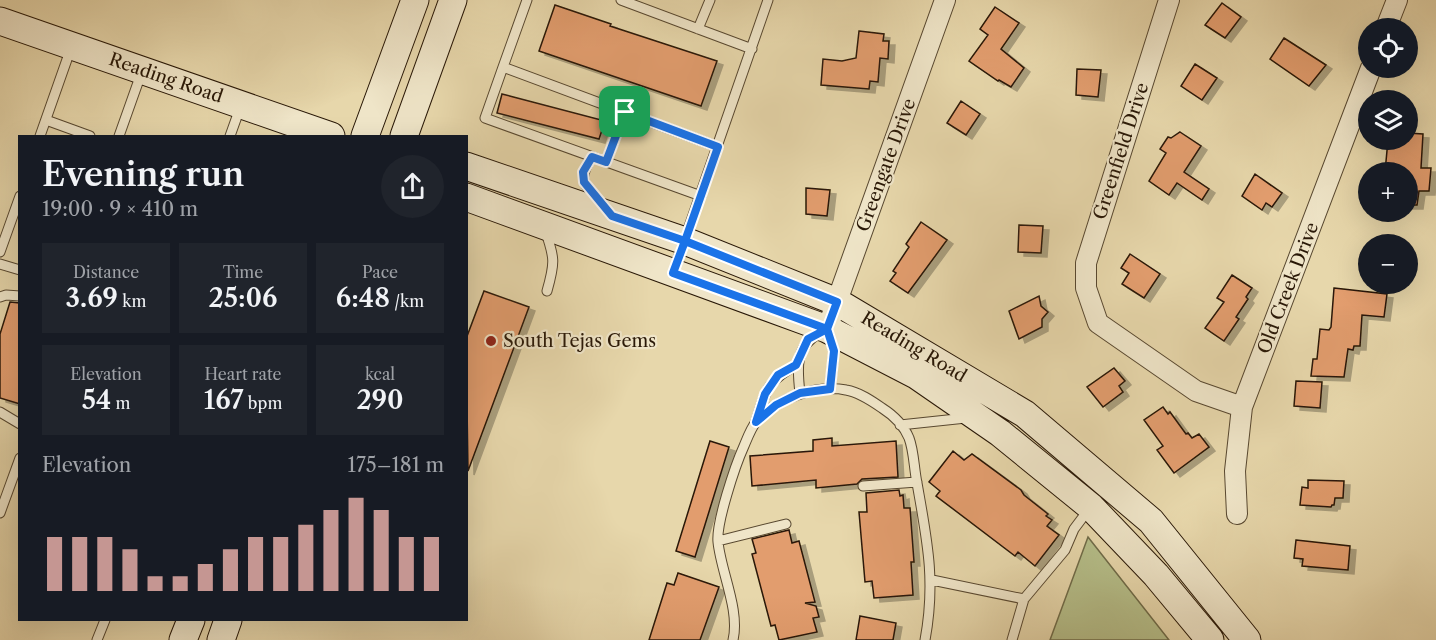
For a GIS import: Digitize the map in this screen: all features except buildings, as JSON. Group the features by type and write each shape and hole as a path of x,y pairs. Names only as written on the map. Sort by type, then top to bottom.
{"main road":[{"path":"365,135 415,0"},
{"path":"404,135 453,0"},
{"name":"Reading Road","path":"0,21 328,135"},
{"name":"Reading Road","path":"468,167 685,241 837,302 1025,414 1151,521 1247,640"},
{"name":"Reading Road","path":"468,198 827,329 916,375 977,416 1091,507 1156,575 1210,640"},
{"path":"183,640 191,621"},
{"path":"221,640 228,621"}],"street":[{"name":"Greengate Drive","path":"827,329 945,0"},
{"name":"Greenfield Drive","path":"1169,0 1086,263 1086,288 1098,323 1196,391 1242,407"},
{"path":"1390,18 1397,0"},
{"name":"Old Creek Drive","path":"1237,514 1235,471 1242,407 1367,78"}],"lane":[{"path":"527,0 485,117 700,196"},
{"path":"621,0 752,50"},
{"path":"698,29 710,0"},
{"path":"673,273 768,0"},
{"path":"40,135 72,45"},
{"path":"503,67 718,147"},
{"path":"119,135 143,69"},
{"path":"230,135 241,105"},
{"path":"606,162 625,112"},
{"path":"46,120 87,135"},
{"path":"592,157 583,172 584,182 612,216"},
{"path":"0,252 18,202"},
{"path":"544,226 552,251 554,267 547,291"},
{"path":"0,264 18,269"},
{"path":"0,297 18,296"},
{"path":"800,393 796,365 808,339 827,329 834,351 830,389"},
{"path":"736,639 735,623 718,541 718,526 744,446 756,422 765,394 778,375 796,365"},
{"path":"756,422 776,405 800,393 830,389 847,390 872,401 894,416 909,438 929,548 932,580 925,640"},
{"path":"0,412 18,423"},
{"path":"900,425 977,416"},
{"path":"0,513 18,464"},
{"path":"863,486 917,482"},
{"path":"1012,640 1024,598 1065,550 1074,529 1091,507"},
{"path":"718,541 786,524"},
{"path":"932,580 1024,598"},
{"path":"97,640 105,621"}],"green space":[{"path":"1088,537 1169,640 1050,640"}],"place":[{"name":"South Tejas Gems","path":"491,341"}],"route":[{"path":"625,112 606,162 592,157 583,172 584,182 612,216 685,241 673,273 827,329 834,351 830,389 800,393 776,405 756,422 765,394 778,375 796,365 808,339 827,329 837,302 685,241 718,147 625,112"}]}
